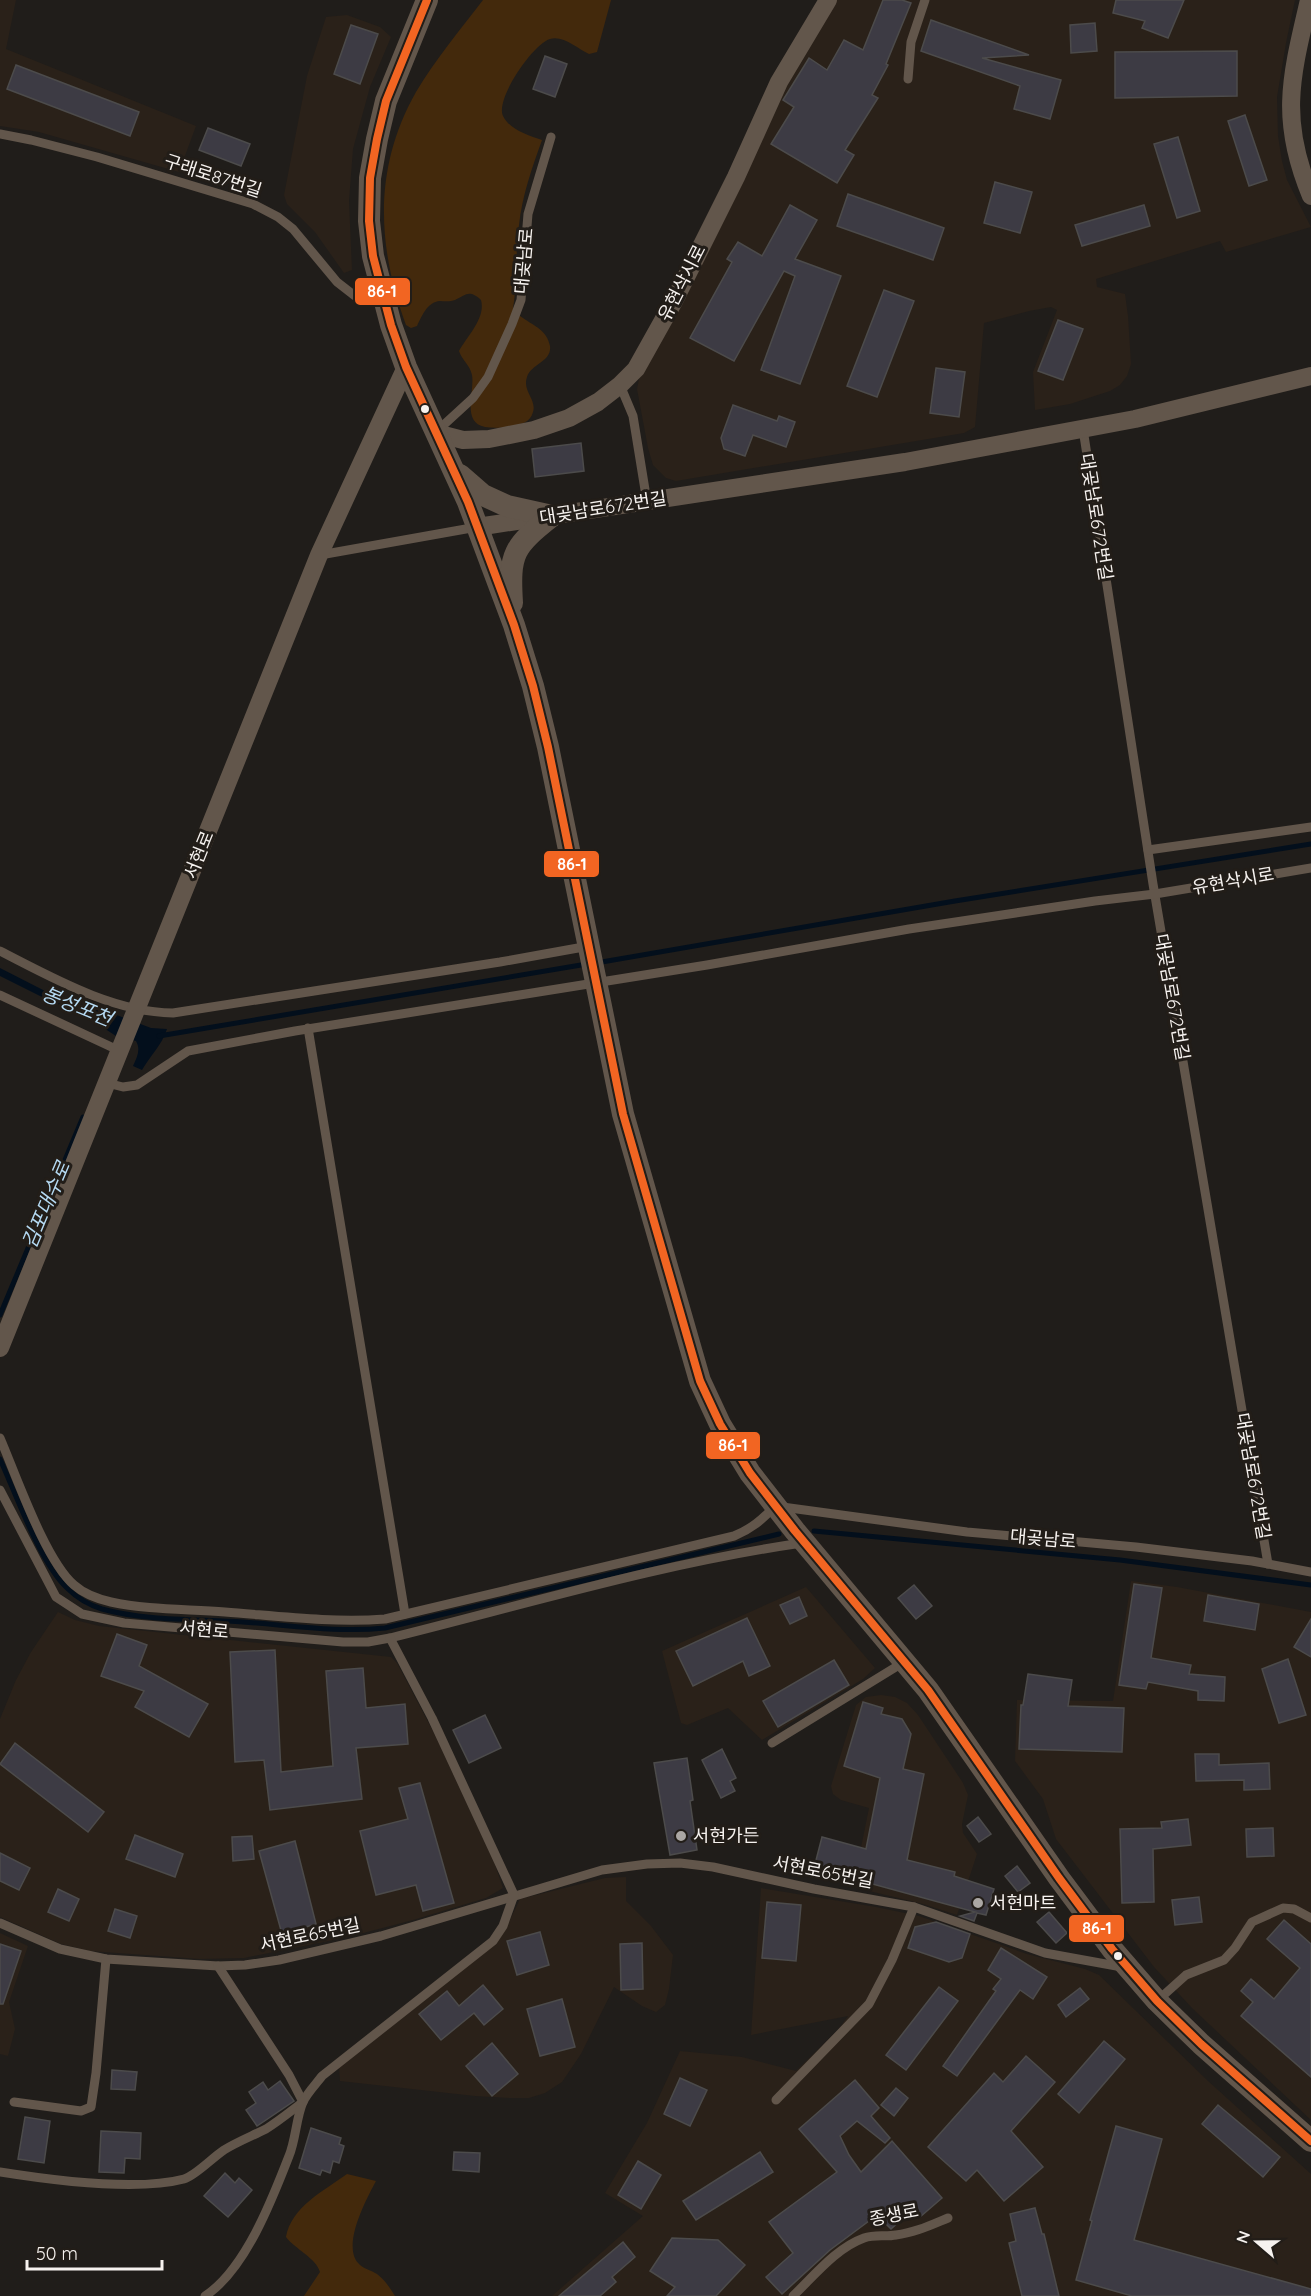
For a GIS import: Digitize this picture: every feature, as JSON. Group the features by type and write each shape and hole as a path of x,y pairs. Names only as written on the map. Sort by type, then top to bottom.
{"street":[{"path":"427,0 387,101 370,178 369,221 373,256 406,367 477,527 514,625 548,747 623,1114 700,1381 720,1424 750,1473 805,1543 928,1690 1059,1878 1129,1969 1157,2001 1201,2044 1311,2141"},
{"name":"유현삭시로","path":"436,433 463,440 489,439 534,430 570,418 598,402 636,369 674,301 736,177 779,82 828,0"},
{"path":"1309,0 1294,61 1290,106 1291,133 1298,161 1311,196"},
{"name":"서현로","path":"0,1348 319,555 406,367"},
{"name":"대곶남로672번길","path":"477,527 905,462 1135,419 1311,376"},
{"path":"452,468 483,495 507,506 552,516"},
{"path":"514,625 510,570 514,555 523,540 552,516"}],"lane":[{"path":"908,79 911,42 925,0"},
{"name":"구래로87번길","path":"0,134 97,157 253,204 278,217 293,229 337,282 355,296 384,299"},
{"name":"대곶남로","path":"436,433 472,398 488,377 512,324 521,300 528,214 551,137"},
{"path":"620,385 633,416 647,502"},
{"name":"대곶남로672번길","path":"1083,429 1154,889 1268,1564"},
{"path":"319,555 477,527"},
{"path":"1149,855 1311,827"},
{"name":"유현삭시로","path":"107,1083 123,1087 137,1085 188,1051 308,1028 594,979 707,965 1154,889 1311,868"},
{"path":"0,951 135,1012 173,1013 589,949"},
{"path":"0,995 120,1051"},
{"path":"308,1028 405,1614"},
{"path":"0,1438 57,1565 72,1584 93,1597 112,1602 164,1608 320,1619 363,1621 385,1619 734,1536 762,1521 775,1506"},
{"name":"서현로","path":"0,1490 56,1597 82,1614 124,1623 343,1642 368,1642 390,1638 669,1568 747,1551 805,1543"},
{"name":"대곶남로","path":"775,1506 968,1532 1136,1547 1268,1564 1311,1572"},
{"path":"0,2172 28,2177 137,2184 184,2179 194,2175 206,2162 268,2128 303,2102 322,2076 494,1941 503,1926 514,1895 421,1697 390,1638"},
{"path":"772,1743 904,1662"},
{"name":"서현로65번길","path":"0,1923 60,1949 106,1959 218,1966 245,1965 279,1960 358,1941 602,1870 646,1864 680,1863 723,1869 804,1887 914,1907 1045,1953 1129,1969"},
{"path":"776,2100 869,2004 892,1960 914,1907"},
{"path":"1157,2001 1186,1975 1224,1960 1252,1922 1282,1908 1294,1909 1311,1918"},
{"path":"14,2102 81,2111 91,2107 106,1959"},
{"path":"205,2296 224,2281 236,2267 256,2231 290,2154 303,2102 290,2075 218,1966"},
{"name":"종생로","path":"793,2296 828,2262 851,2244 876,2235 895,2235 915,2231 948,2218"}],"shaded area":[{"path":"0,0 16,0 6,49 196,126 179,172 39,132 0,126"},
{"path":"483,0 611,0 597,52 589,54 555,38 543,43 517,73 502,108 503,116 510,125 542,140 520,214 513,308 520,316 543,332 550,351 548,356 527,377 526,387 534,408 532,416 522,424 498,428 485,427 473,419 471,413 472,375 459,351 475,327 481,313 481,300 470,294 453,301 435,302 425,310 417,326 411,328 406,325 389,266 385,237 386,178 392,149 402,121 431,68"},
{"path":"836,0 1295,0 1277,97 1278,136 1287,180 1311,227 1226,252 1220,241 1096,279 1097,287 1125,294 1128,316 1131,364 1127,376 1120,385 1110,391 1070,404 1035,410 1033,372 1057,310 1051,307 1029,311 984,323 975,427 964,433 676,481 666,478 653,465 648,448 637,389 639,379 674,317 787,83"},
{"path":"347,15 380,27 391,37 370,87 353,149 349,201 352,270 344,273 315,232 287,204 284,195 307,76 326,17"},
{"path":"1131,1581 1177,1587 1311,1612 1311,2120 1192,2008 1154,1967 1056,1839 1043,1799 1015,1761 1017,1700 1113,1701"},
{"path":"806,1587 875,1668 863,1679 762,1740 728,1708 687,1725 681,1723 662,1651"},
{"path":"58,1612 75,1620 99,1626 391,1657 397,1663 437,1739 494,1862 503,1888 486,1898 413,1920 348,1937 244,1958 200,1959 90,1951 61,1944 0,1917 0,1719 16,1680 31,1652"},
{"path":"881,1695 895,1697 907,1703 918,1715 963,1783 968,1795 962,1824 963,1833 977,1854 957,1915 853,1887 869,1808 841,1800 833,1794 831,1786 856,1705 866,1697"},
{"path":"626,1877 626,1901 651,1926 673,1955 665,2005 656,2012 642,2006 614,1987 581,2054 562,2082 545,2093 529,2098 509,2098 340,2081 339,2066 493,1946 507,1926 520,1899 605,1878"},
{"path":"761,1888 919,1916 1027,1954 1085,1969 1099,1975 1208,2081 1311,2174 1311,2296 552,2296 643,2216 605,2193 647,2123 680,2051 742,2057 796,2071 838,2030 848,2016 751,2035"},
{"path":"0,1933 28,1946 9,2002 15,2029 8,2056 0,2054"},
{"path":"347,2174 376,2181 357,2224 353,2247 360,2265 380,2276 395,2296 304,2296 320,2272 314,2262 286,2237 289,2226 310,2200"}],"water":[{"name":"봉성포천","path":"0,968 45,991 80,1004 151,1028 167,1029 165,1035 142,1070 133,1066 138,1050 136,1041 116,1036 81,1013 48,1000 0,976"}],"building":[{"path":"883,0 902,0 911,3 886,64 888,65 872,95 878,98 845,150 854,155 837,183 771,144 794,107 783,100 809,58 827,70 844,40 863,50"},
{"path":"1116,0 1184,0 1168,38 1142,28 1145,21 1113,13"},
{"path":"931,20 1029,55 982,58 1061,80 1050,119 1014,109 1020,86 921,51"},
{"path":"1095,23 1097,51 1071,53 1070,25"},
{"path":"351,25 378,34 360,84 334,74"},
{"path":"1237,51 1237,96 1115,98 1115,52"},
{"path":"545,56 567,64 555,97 533,89"},
{"path":"16,65 139,112 130,136 7,89"},
{"path":"1245,115 1267,180 1249,186 1228,121"},
{"path":"208,128 250,144 241,166 199,150"},
{"path":"1178,137 1200,211 1177,218 1154,144"},
{"path":"995,182 1032,192 1020,233 984,223"},
{"path":"848,194 944,228 933,260 837,226"},
{"path":"790,205 817,220 795,259 841,276 800,384 761,370 795,276 784,271 734,361 690,338 732,262 727,259 738,242 762,256"},
{"path":"1144,205 1150,226 1082,246 1075,225"},
{"path":"884,290 914,301 877,397 847,386"},
{"path":"1058,320 1083,329 1063,380 1038,371"},
{"path":"936,368 965,372 959,417 930,413"},
{"path":"733,405 777,421 779,416 795,422 786,447 753,435 745,456 724,449 721,438"},
{"path":"581,443 584,471 535,477 532,449"},
{"path":"1134,1584 1162,1588 1151,1658 1191,1665 1189,1674 1225,1677 1224,1701 1198,1700 1198,1691 1148,1682 1146,1689 1119,1685"},
{"path":"914,1585 932,1606 916,1619 898,1598"},
{"path":"1208,1595 1259,1604 1255,1630 1204,1621"},
{"path":"799,1597 807,1616 790,1624 780,1605"},
{"path":"747,1618 770,1666 749,1676 743,1661 693,1686 676,1651"},
{"path":"1311,1619 1311,1657 1294,1647"},
{"path":"117,1634 147,1645 139,1666 208,1704 189,1737 135,1707 144,1691 101,1676"},
{"path":"275,1650 281,1772 333,1766 326,1671 363,1668 366,1708 405,1704 408,1744 356,1748 362,1799 270,1810 264,1760 235,1762 230,1652"},
{"path":"1288,1659 1306,1715 1279,1723 1262,1669"},
{"path":"834,1660 849,1685 778,1727 763,1701"},
{"path":"1028,1674 1072,1680 1068,1706 1124,1708 1122,1752 1019,1749 1021,1705 1023,1705"},
{"path":"863,1702 883,1708 881,1714 902,1719 911,1734 903,1769 924,1774 907,1860 955,1872 954,1876 994,1889 986,1915 977,1913 974,1921 960,1916 975,1912 814,1868 822,1837 866,1849 880,1778 844,1766"},
{"path":"485,1715 501,1748 469,1763 453,1730"},
{"path":"15,1743 104,1812 88,1832 0,1764"},
{"path":"722,1749 736,1778 730,1781 735,1791 721,1798 702,1760"},
{"path":"1195,1754 1219,1754 1219,1765 1269,1763 1270,1789 1244,1790 1244,1780 1196,1781"},
{"path":"687,1758 697,1850 670,1855 654,1763"},
{"path":"420,1783 454,1903 423,1911 416,1885 376,1895 360,1831 408,1819 399,1788"},
{"path":"978,1817 991,1834 979,1842 967,1826"},
{"path":"1188,1819 1191,1845 1153,1849 1154,1902 1122,1903 1120,1829 1162,1828 1161,1822"},
{"path":"1273,1828 1274,1856 1247,1857 1246,1829"},
{"path":"135,1835 183,1854 175,1877 126,1859"},
{"path":"252,1836 254,1859 233,1861 232,1837"},
{"path":"295,1841 316,1924 282,1934 259,1851"},
{"path":"0,1853 30,1868 19,1890 0,1881"},
{"path":"1017,1866 1030,1883 1018,1892 1005,1876"},
{"path":"58,1889 79,1899 69,1921 48,1912"},
{"path":"1199,1897 1202,1922 1175,1925 1172,1900"},
{"path":"767,1902 801,1905 796,1961 762,1958"},
{"path":"115,1909 137,1916 130,1938 108,1931"},
{"path":"1049,1912 1067,1933 1056,1943 1037,1922"},
{"path":"1284,1920 1311,1944 1311,2077 1241,2016 1253,2002 1241,1991 1251,1979 1274,1999 1300,1968 1267,1939"},
{"path":"936,1922 970,1934 962,1958 949,1962 908,1948 915,1927"},
{"path":"540,1932 549,1965 517,1975 507,1941"},
{"path":"642,1943 643,1989 621,1990 620,1944"},
{"path":"0,1944 21,1951 3,2004 0,2004"},
{"path":"1001,1948 1047,1977 1033,1999 1020,1990 957,2076 943,2066 996,1991 993,1989 1001,1979 988,1970"},
{"path":"483,1985 503,2009 484,2025 474,2013 441,2040 419,2014 447,1991 459,2006"},
{"path":"939,1987 958,2001 906,2070 886,2055"},
{"path":"1080,1988 1089,1999 1066,2017 1058,2005"},
{"path":"562,1999 575,2047 540,2056 527,2009"},
{"path":"1104,2041 1125,2059 1079,2113 1058,2094"},
{"path":"492,2043 518,2074 492,2096 466,2066"},
{"path":"1026,2056 1055,2082 1011,2131 1043,2167 1004,2201 977,2170 966,2181 928,2147 994,2073 1003,2082"},
{"path":"112,2070 137,2072 135,2090 111,2089"},
{"path":"680,2078 707,2090 690,2126 664,2114"},
{"path":"855,2080 879,2108 871,2116 890,2138 885,2143 857,2121 840,2136 861,2172 892,2141 942,2198 920,2217 913,2209 891,2229 879,2217 872,2224 869,2221 830,2250 782,2294 766,2277 793,2253 769,2222 837,2172 799,2129"},
{"path":"280,2081 294,2101 257,2126 246,2110 256,2103 249,2092 263,2082 268,2090"},
{"path":"896,2088 908,2098 894,2116 881,2105"},
{"path":"1218,2105 1280,2157 1263,2177 1202,2124"},
{"path":"25,2117 50,2121 44,2163 18,2159"},
{"path":"1116,2126 1162,2139 1134,2240 1311,2289 1311,2296 1132,2296 1076,2280"},
{"path":"311,2128 341,2138 339,2144 344,2146 339,2163 333,2161 330,2173 322,2170 320,2175 299,2168"},
{"path":"101,2131 141,2133 140,2159 125,2158 124,2173 99,2172"},
{"path":"454,2152 480,2153 479,2172 453,2170"},
{"path":"760,2152 773,2172 696,2220 683,2201"},
{"path":"638,2161 661,2175 641,2209 618,2195"},
{"path":"225,2173 235,2183 239,2178 252,2190 228,2217 204,2196"},
{"path":"1035,2208 1042,2234 1044,2234 1059,2296 1022,2296 1009,2243 1016,2241 1010,2214"},
{"path":"672,2238 718,2240 745,2265 716,2296 667,2296 675,2287 650,2271"},
{"path":"623,2242 635,2257 612,2277 616,2282 600,2296 559,2296"}],"waterway":[{"path":"596,963 955,901 1311,844"},
{"path":"159,1036 587,964"},
{"name":"김포대수로","path":"0,1315 83,1117"},
{"path":"0,1459 38,1545 57,1577 67,1588 74,1595 102,1609 154,1618 332,1629 385,1628 779,1534"},
{"path":"814,1531 1120,1560 1311,1585"}],"transit line":[{"name":"86-1","path":"427,0 386,101 377,139 370,178 369,221 373,256 391,325 406,367 468,502 514,625 533,686 548,747 623,1114 700,1381 720,1424 750,1473 795,1531 928,1690 1059,1878 1112,1949 1157,2001 1201,2044 1311,2141"}],"place":[{"name":"서현가든","path":"681,1836"},
{"name":"서현마트","path":"978,1903"}]}
